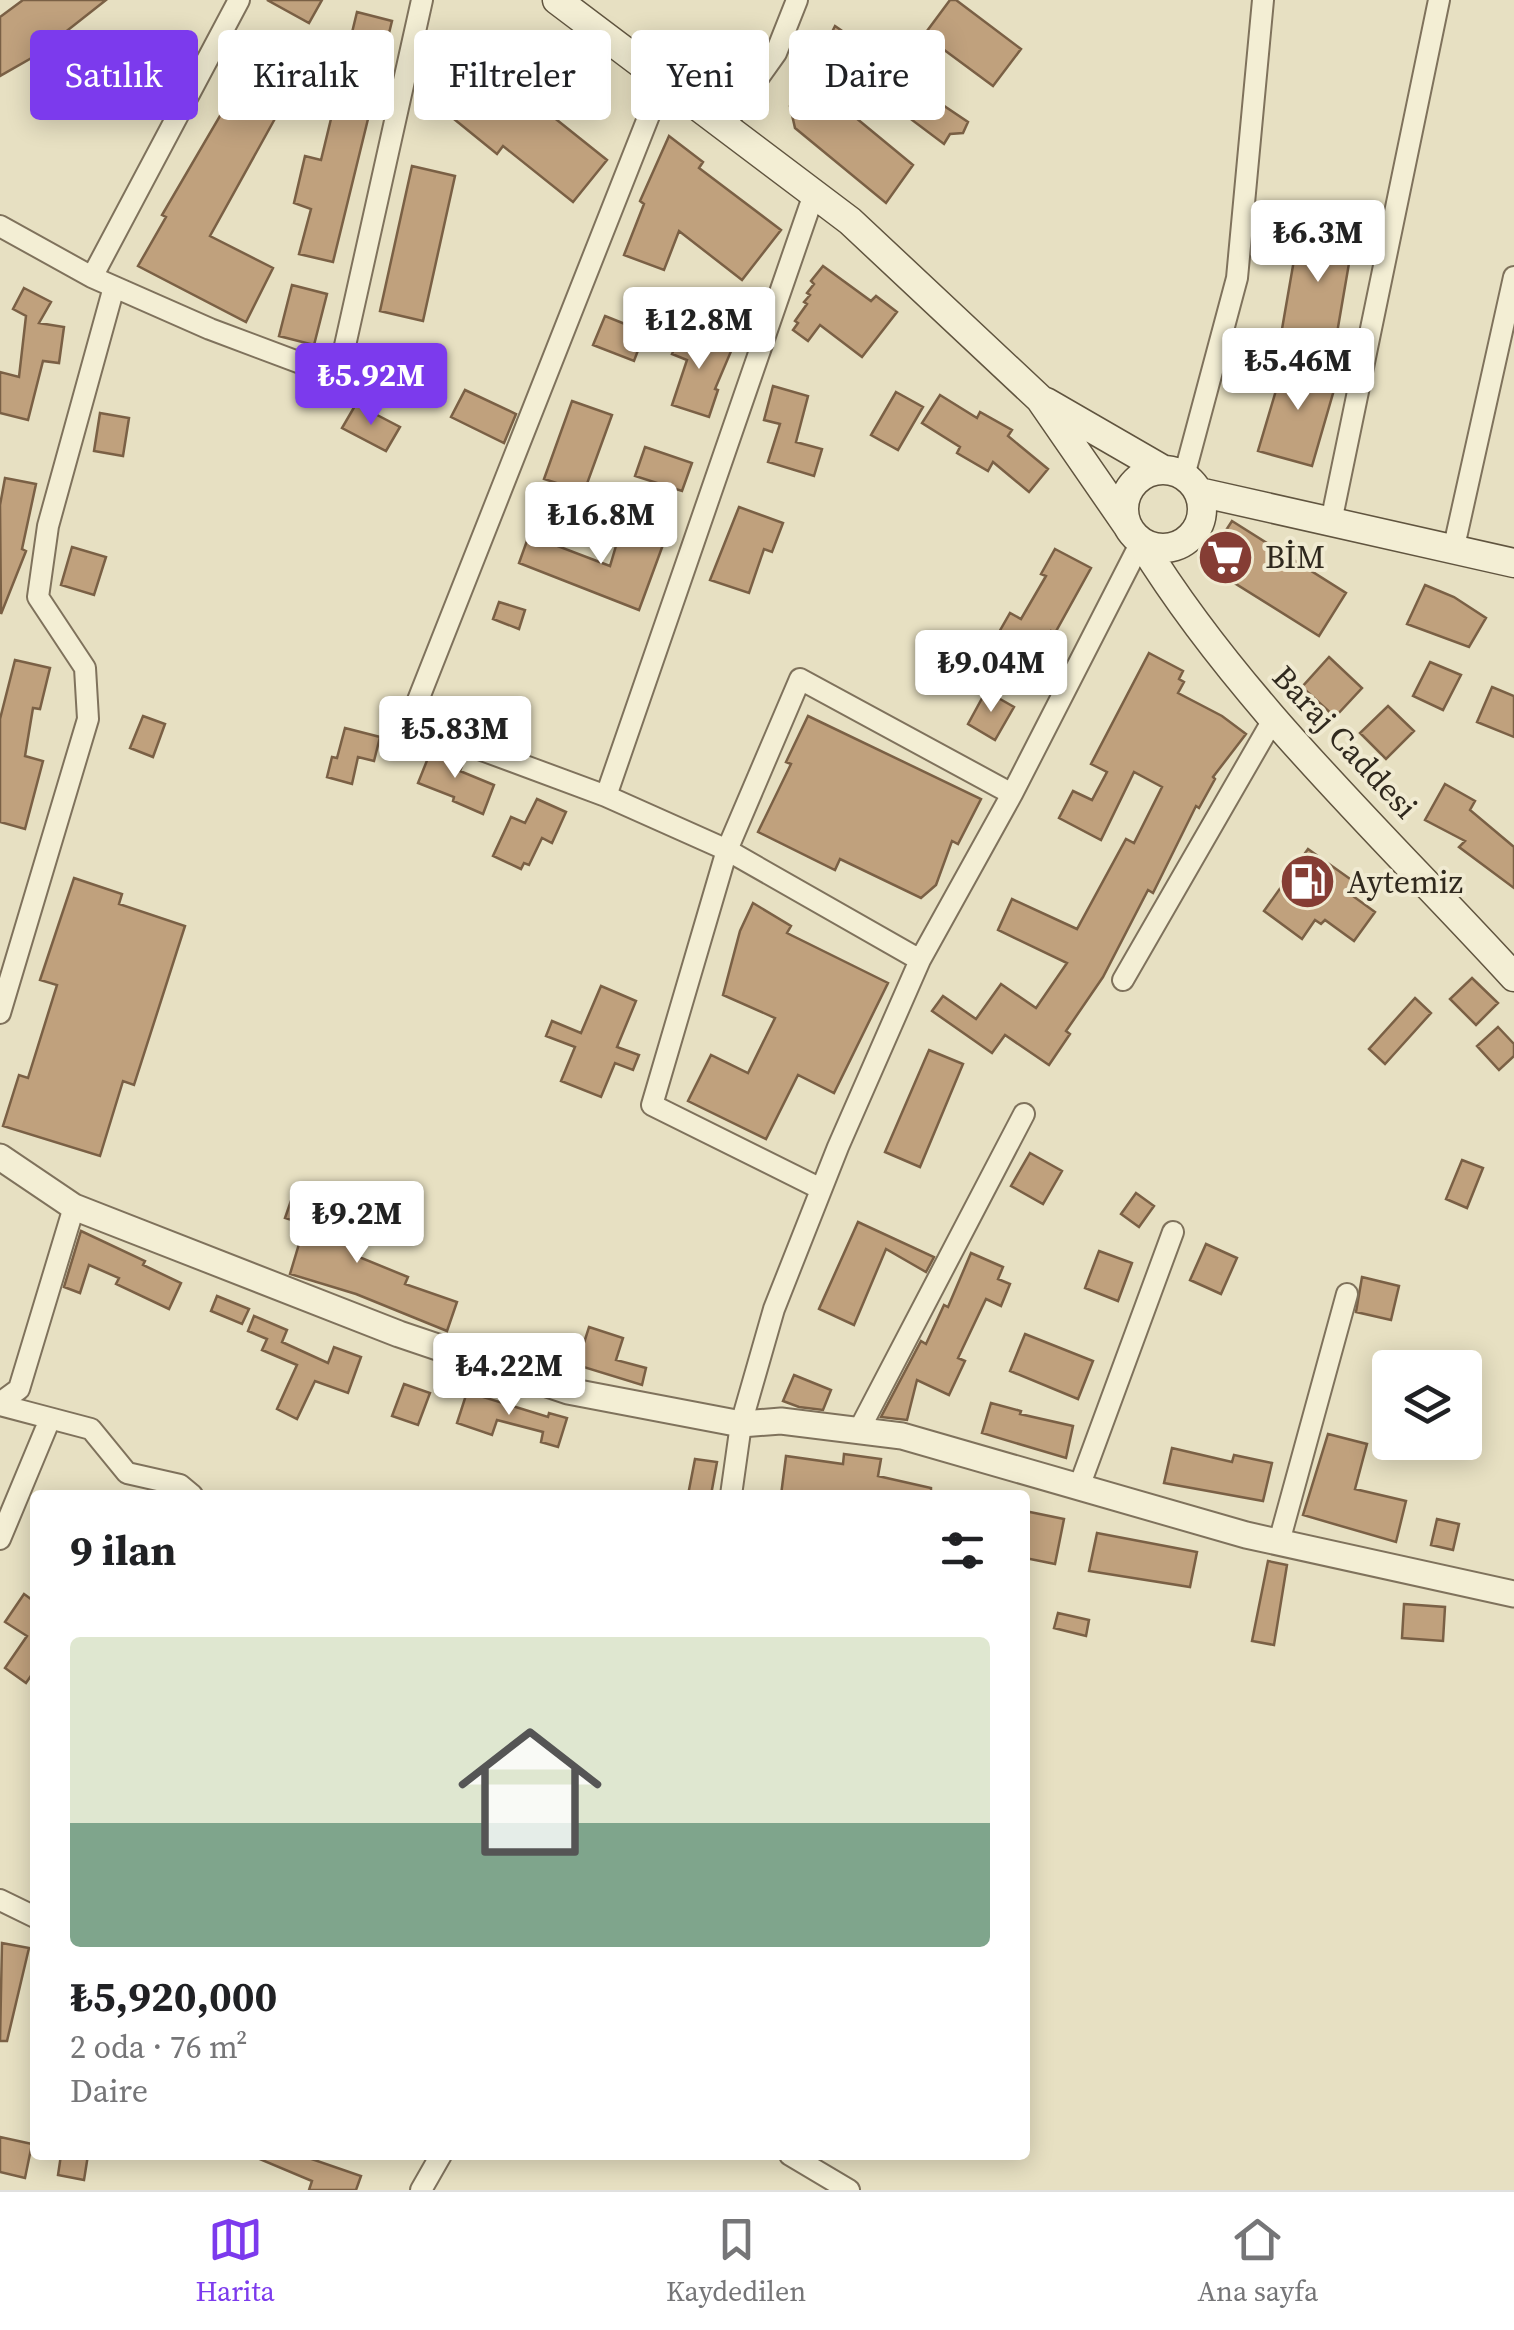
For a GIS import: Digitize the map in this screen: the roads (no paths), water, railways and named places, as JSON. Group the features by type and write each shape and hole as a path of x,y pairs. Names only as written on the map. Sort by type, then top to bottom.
{"main road":[{"path":"557,0 631,55"},
{"path":"716,120 850,221 1040,399 1182,479 1202,514 1199,525 1184,542 1163,548 1134,534 1124,515 1126,492 1141,476 1182,479 1331,522 1514,563"},
{"name":"Baraj Caddesi","path":"1040,399 1192,618 1274,718 1514,976"}],"street":[{"path":"92,277 238,0"},
{"path":"0,226 114,287 210,329 338,377 422,0"},
{"path":"724,126 776,53 796,0"},
{"path":"1182,479 1238,278 1263,0"},
{"path":"1331,522 1438,0"},
{"path":"648,120 408,724 606,796 727,850 920,960"},
{"path":"606,796 814,194"},
{"path":"1454,551 1514,277"},
{"path":"0,1013 88,719 84,668 38,597 48,526 114,287"},
{"path":"732,1490 741,1424 774,1309 821,1189 920,960 1012,794 1134,534"},
{"path":"821,1189 652,1104 727,850 800,679 1012,794"},
{"path":"1123,980 1274,718"},
{"path":"858,1430 1024,1114"},
{"path":"0,1156 74,1207 399,1334 568,1391 741,1424 781,1421 902,1436 1279,1542 1514,1594"},
{"path":"0,1404 19,1389 74,1207"},
{"path":"1079,1487 1173,1232"},
{"path":"1279,1542 1348,1294"},
{"path":"0,1404 91,1429 127,1473 180,1484 187,1490"},
{"path":"0,1539 50,1419"},
{"path":"0,1900 30,1915"},
{"path":"420,2190 438,2160"},
{"path":"798,2160 849,2190"}],"place":[{"name":"BİM","path":"1226,557"},
{"name":"Aytemiz","path":"1308,882"}]}
